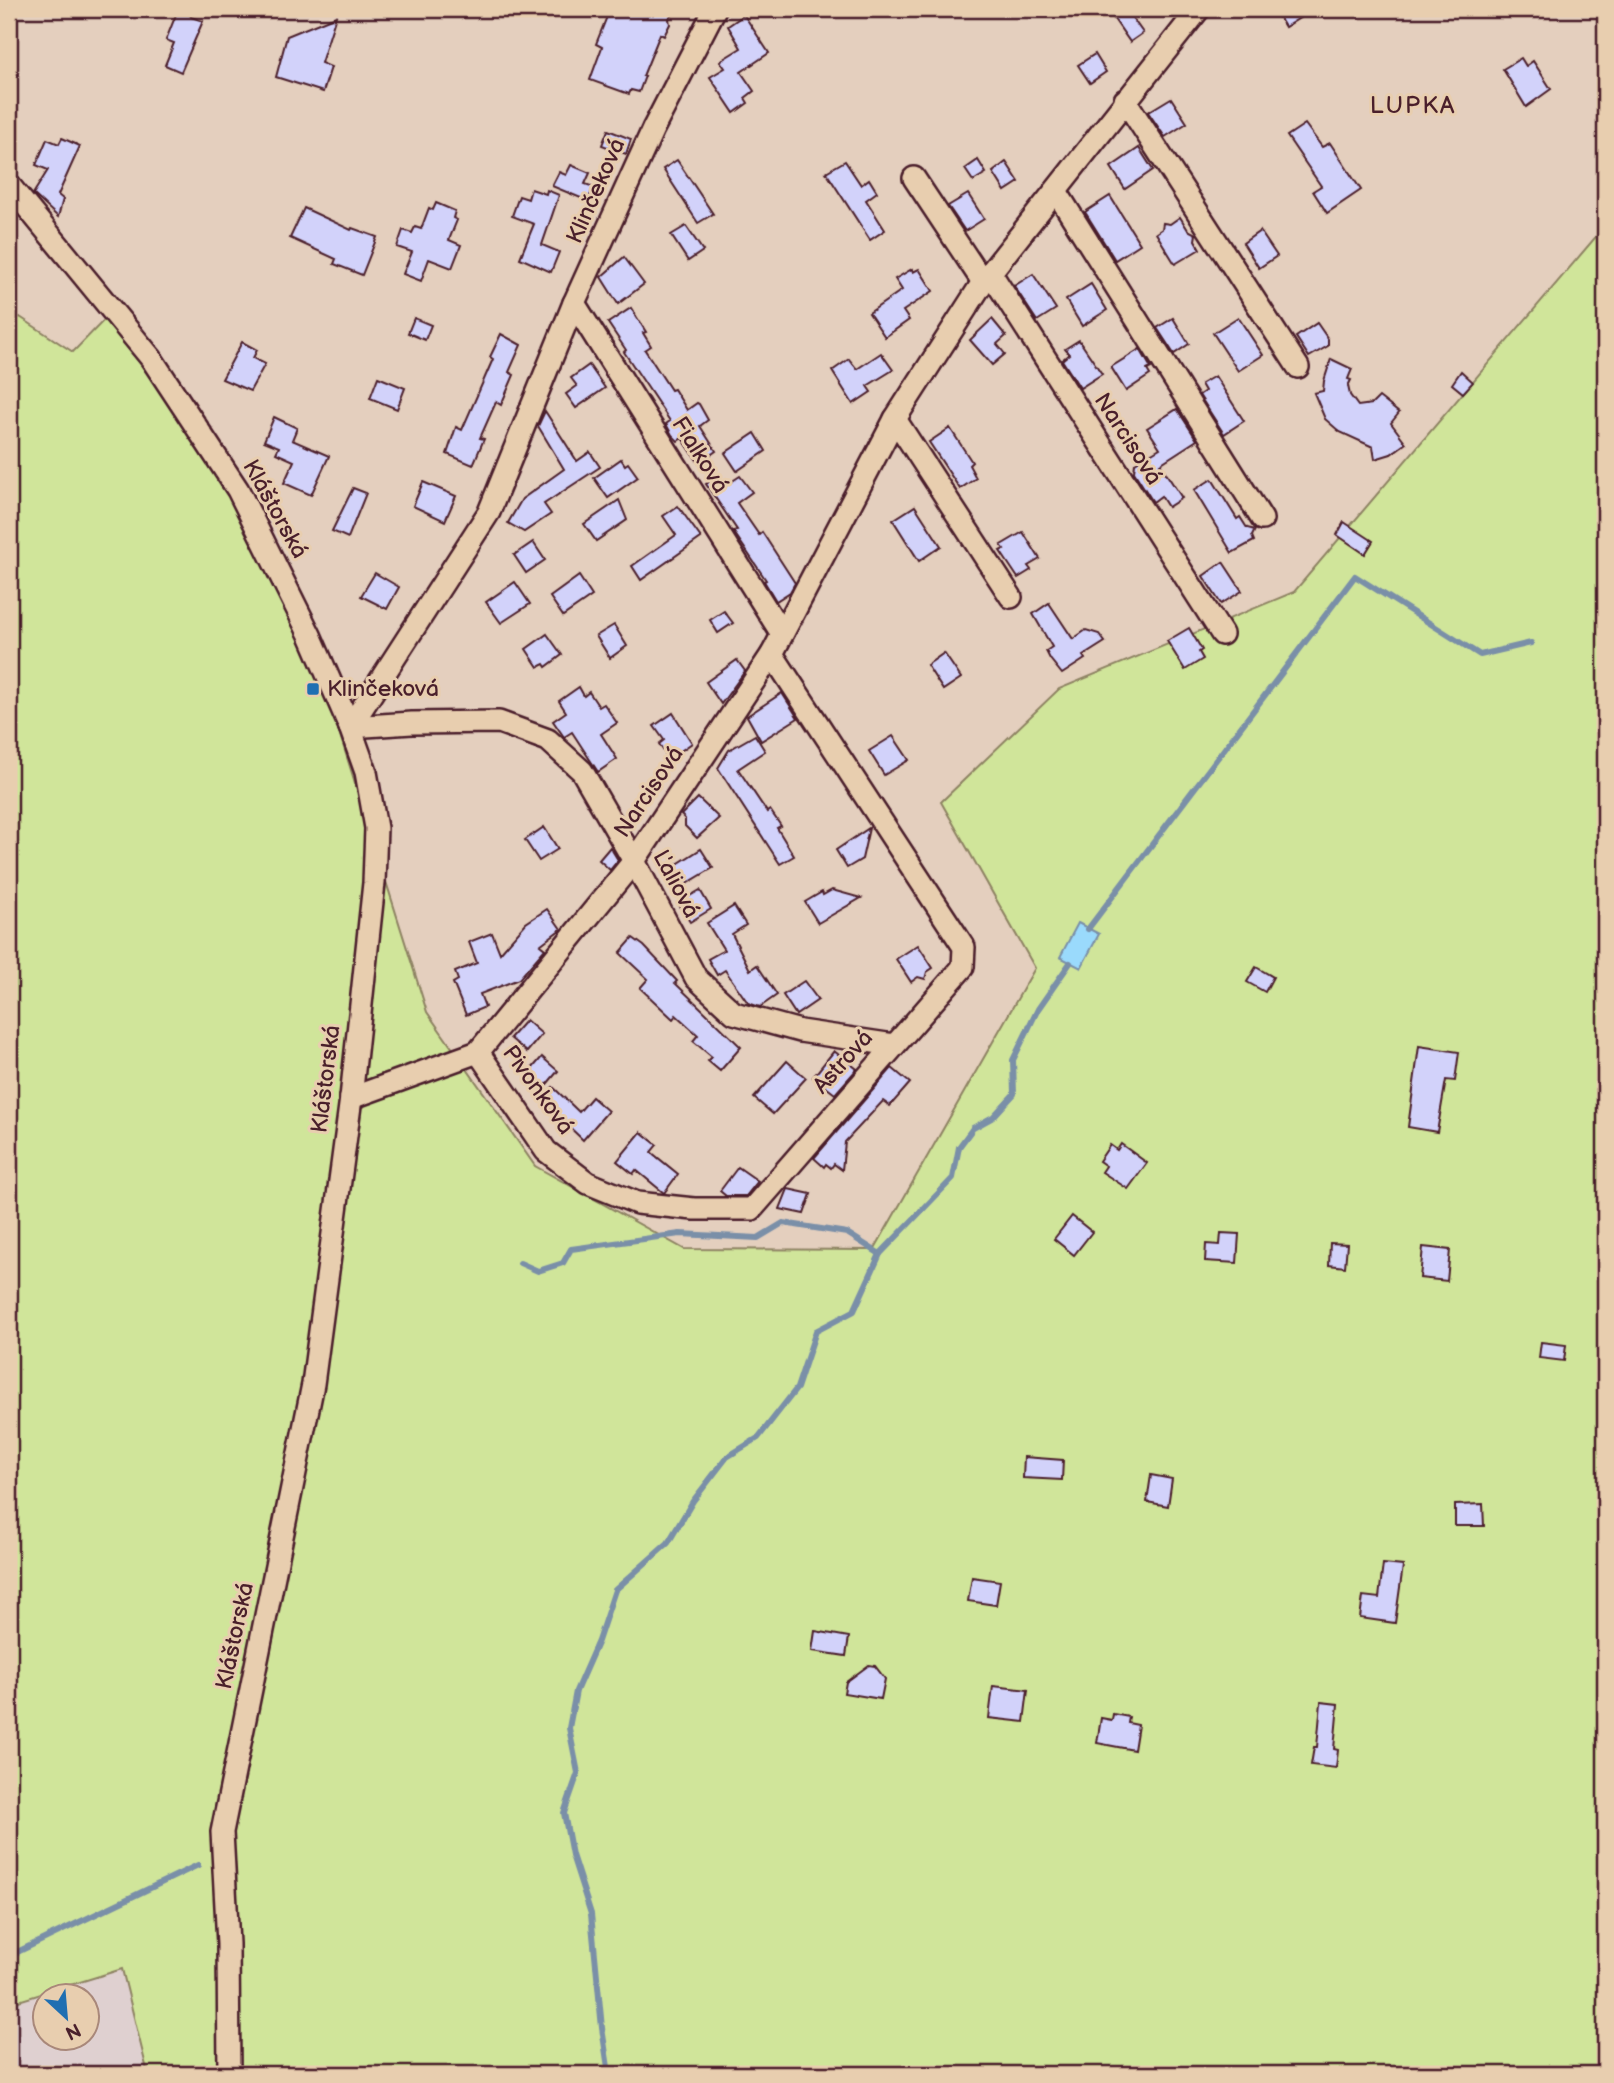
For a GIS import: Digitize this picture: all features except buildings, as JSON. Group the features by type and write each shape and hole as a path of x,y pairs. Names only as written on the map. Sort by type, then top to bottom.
{"street":[{"name":"Klinčeková","path":"350,727 489,512 574,303 653,129 716,9"},
{"name":"Narcisová","path":"478,1052 635,861 772,654 895,419 987,277 1196,10"},
{"path":"1125,100 1298,367"},
{"name":"Narcisová","path":"914,178 987,277 1222,634"},
{"name":"Kláštorská","path":"9,185 152,358 238,490 310,635 350,727 366,772 376,828 374,883 351,1098 313,1384 222,1832 228,1944 229,2074"},
{"path":"1056,191 1262,519"},
{"name":"Fialková","path":"574,303 782,634"},
{"path":"895,419 1011,597"},
{"name":"Astrová","path":"752,1209 963,967 964,947 772,654"},
{"name":"Ľaliová","path":"350,727 499,722 548,740 582,771 635,861 696,978 734,1013 800,1031 894,1045"},
{"path":"351,1098 478,1052"},
{"name":"Pivonková","path":"478,1052 546,1151 588,1183 637,1203 694,1209 752,1209"}],"shaded area":[{"path":"122,1968 148,2074 9,2074 9,2004 32,1997 32,2052 102,2052 102,1982 78,1982"}],"green space":[{"path":"1605,226 1605,2074 148,2074 122,1969 80,1982 32,1982 32,1997 9,2004 9,320 20,317 73,352 105,319 194,432 312,646 427,1012 535,1166 684,1249 874,1250 1035,968 941,802 1059,689 1294,592"}],"water":[{"path":"1078,923 1099,934 1081,968 1060,957"}],"waterway":[{"path":"1088,929 1355,576 1480,655 1531,643"},
{"path":"609,2074 591,1914 572,1855 564,1813 578,1773 569,1728 576,1691 598,1641 615,1590 668,1543 693,1501 727,1457 758,1438 797,1388 816,1331 854,1311 880,1254 953,1178 959,1147 973,1128 993,1117 1014,1094 1013,1060 1038,1009 1070,963"},
{"path":"520,1263 538,1271 563,1263 571,1249 680,1234 758,1238 783,1223 847,1233 880,1254"},
{"path":"9,1956 198,1865"}],"place":[{"name":"Klinčeková","path":"313,689"}],"district":[{"name":"LUPKA","path":"1413,105"}]}
